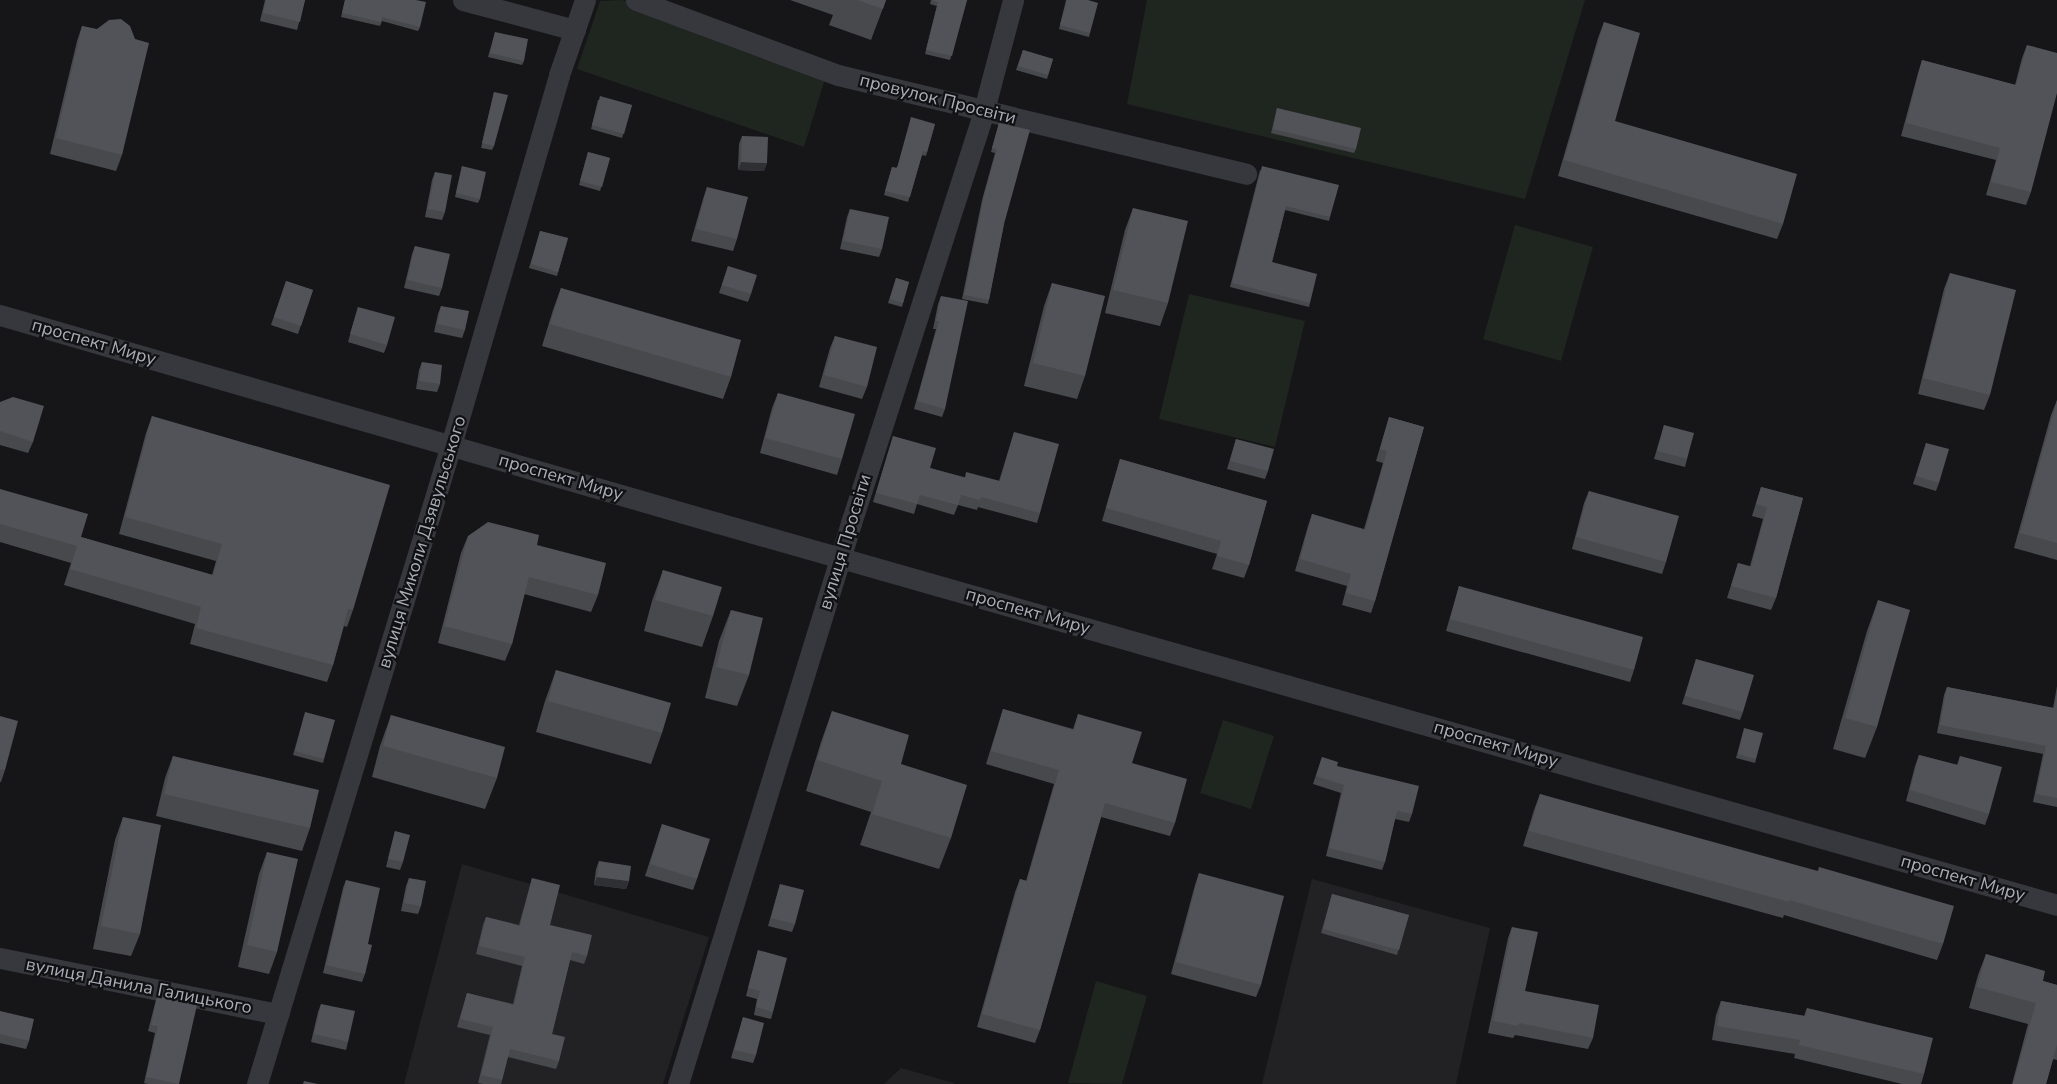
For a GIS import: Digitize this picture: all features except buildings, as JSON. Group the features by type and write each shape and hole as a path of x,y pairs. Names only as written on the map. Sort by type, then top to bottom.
{"street":[{"path":"463,0 575,30"},
{"name":"вулиця Миколи Дзявульського","path":"258,1084 585,0"},
{"name":"провулок Просвіти","path":"636,0 838,75 1246,174"},
{"name":"вулиця Просвіти","path":"678,1084 840,557 984,110 1013,0"},
{"name":"проспект Миру","path":"0,315 2057,904"},
{"name":"вулиця Данила Галицького","path":"0,958 278,1014"}],"shaded area":[{"path":"623,0 826,76 804,147 577,69 600,1"},
{"path":"1147,0 1585,0 1525,199 1127,104"},
{"path":"1515,225 1593,247 1561,361 1483,339"},
{"path":"1189,294 1305,321 1275,447 1159,419"},
{"path":"1223,720 1274,736 1251,809 1200,793"},
{"path":"462,864 709,937 663,1084 404,1084"},
{"path":"1312,879 1490,928 1456,1084 1262,1084"},
{"path":"1096,981 1147,996 1122,1084 1068,1083"},
{"path":"901,1068 954,1083 954,1084 884,1084"}]}
